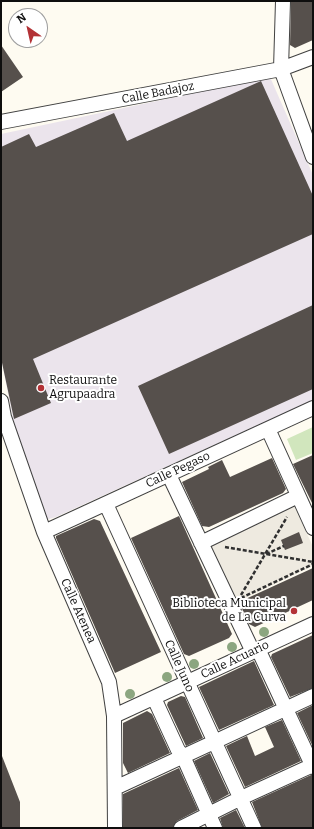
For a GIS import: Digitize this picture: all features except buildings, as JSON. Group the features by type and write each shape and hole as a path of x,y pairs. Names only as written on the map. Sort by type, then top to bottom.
{"street":[{"path":"283,1 281,69 310,140 313,157"},
{"name":"Calle Badajoz","path":"1,122 281,69 313,57"},
{"name":"Calle Atenea","path":"1,401 4,417 44,532 109,682 114,716 115,828"},
{"name":"Calle Pegaso","path":"44,532 313,408"},
{"path":"268,429 313,528"},
{"path":"169,475 200,543 286,708 313,766 241,798 181,828"},
{"path":"200,543 298,496"},
{"name":"Calle Juno","path":"106,504 254,828"},
{"name":"Calle Acuario","path":"114,716 313,624"},
{"path":"114,788 313,696"},
{"path":"154,698 178,750 183,756 215,828"}],"path":[{"path":"288,516 239,599 313,563"},
{"path":"266,554 284,546"},
{"path":"222,547 313,563"}],"shaded area":[{"path":"270,77 313,175 313,400 56,517 45,520 13,419 1,358 1,134"},
{"path":"294,505 313,547 313,566 235,603 208,546"}],"green space":[{"path":"313,427 313,453 296,460 287,439"}],"place":[{"name":"Restaurante Agrupaadra","path":"41,388"},
{"name":"Biblioteca Municipal de La Curva","path":"294,611"}]}
